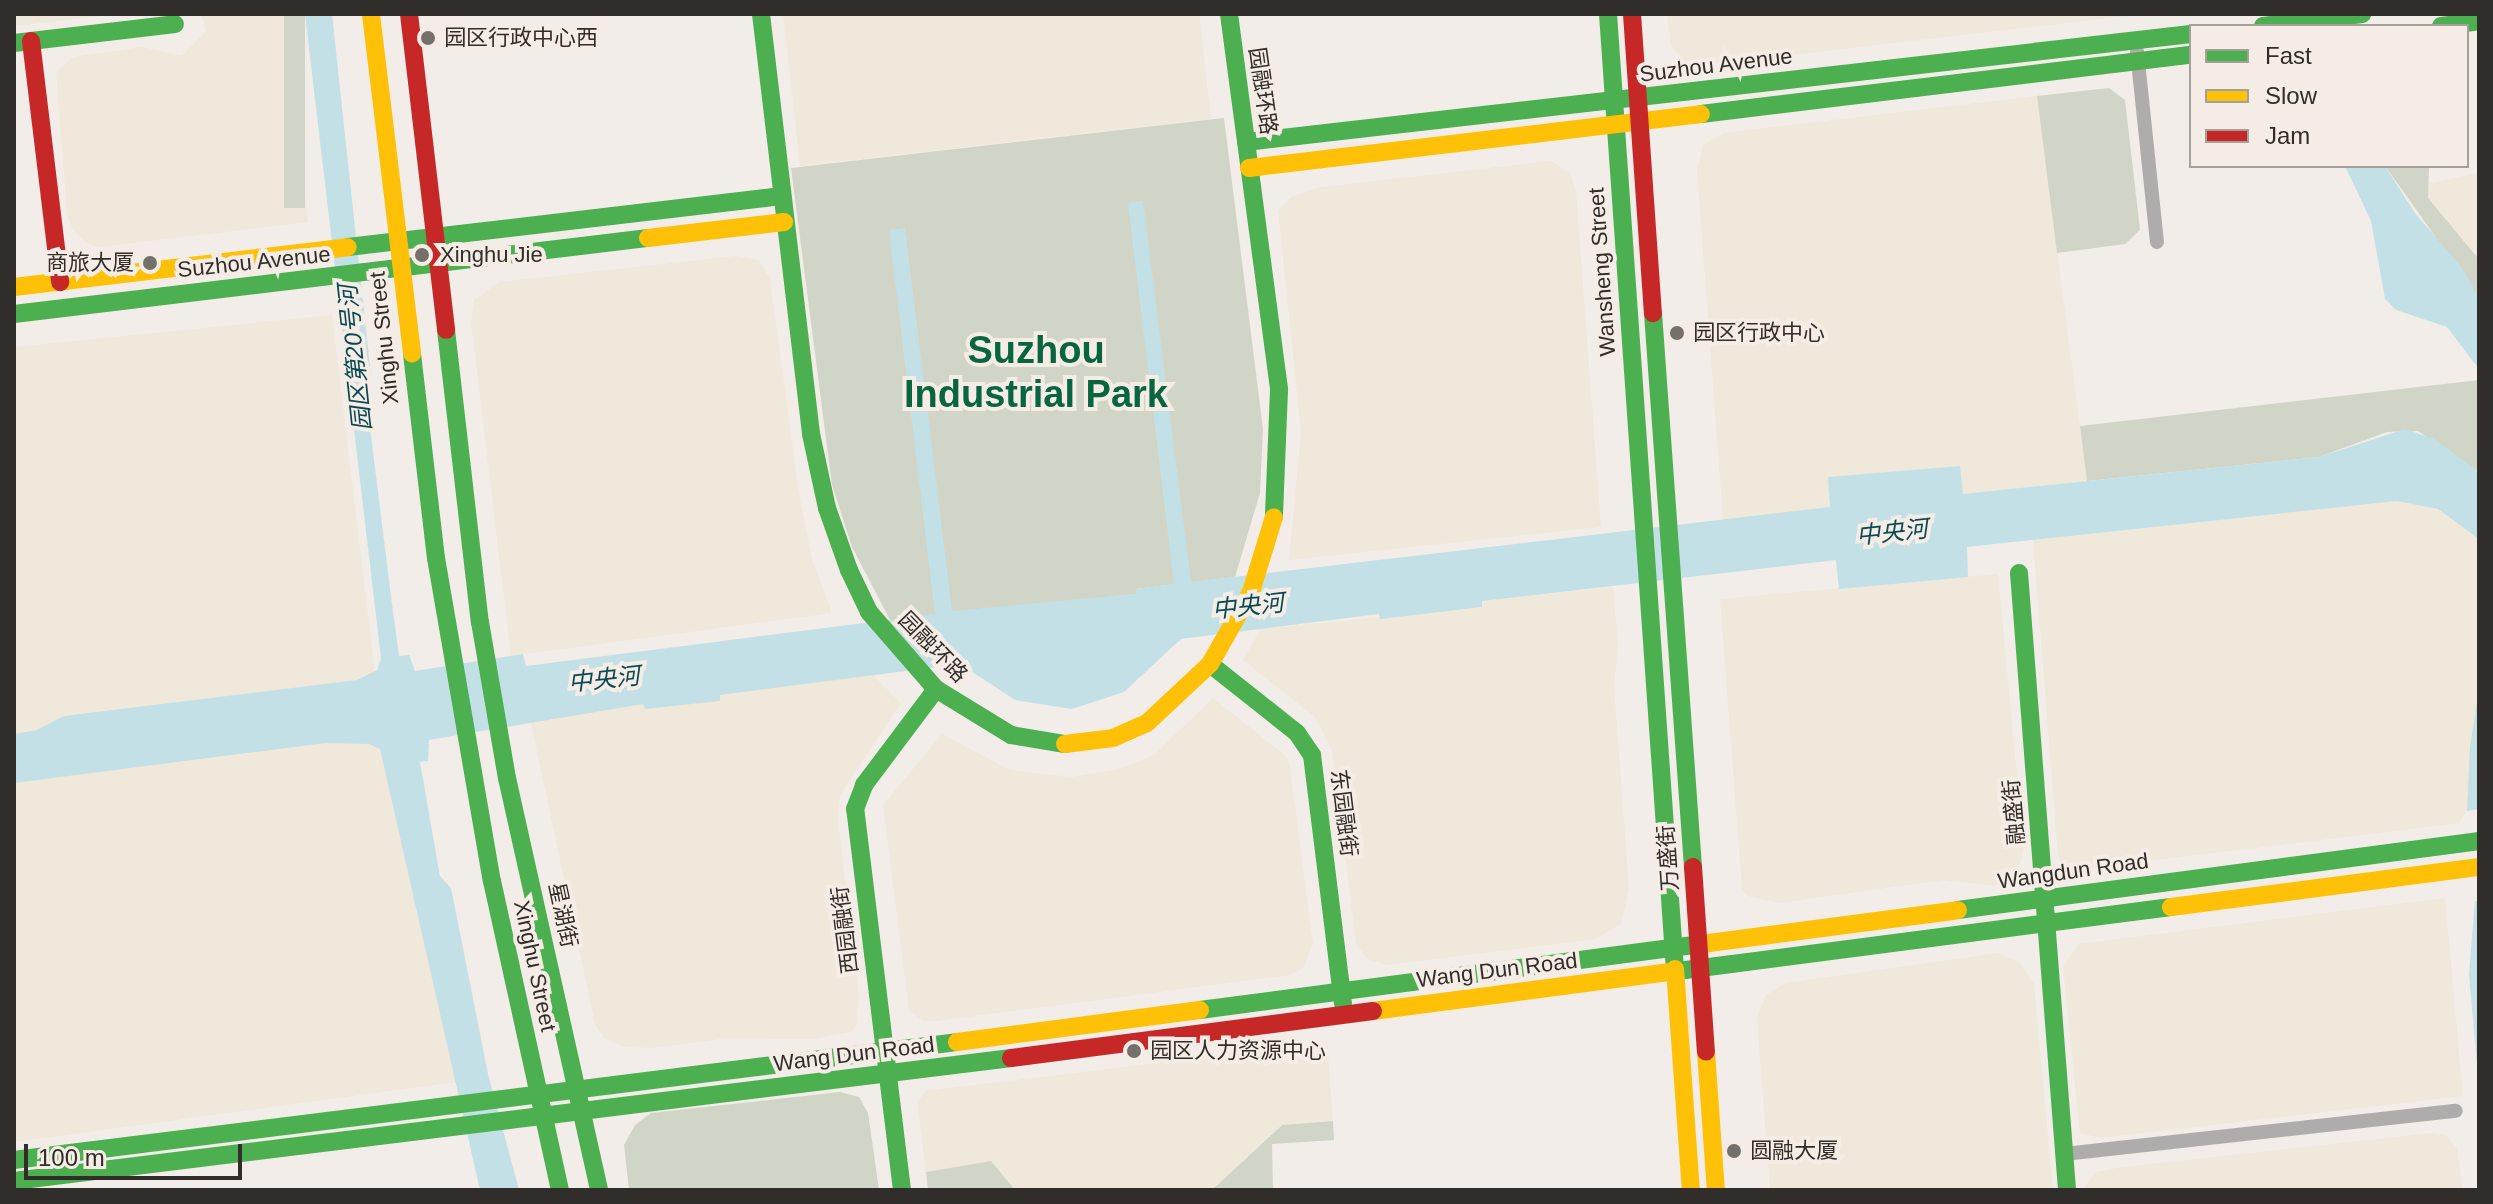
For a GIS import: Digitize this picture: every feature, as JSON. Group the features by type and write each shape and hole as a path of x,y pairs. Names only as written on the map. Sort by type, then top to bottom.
{"main road":[{"name":"Xinghu Street","path":"371,14 425,487 492,881 538,1097"},
{"path":"409,14 439,265"},
{"name":"园融环路","path":"761,14 784,222 816,463 835,533 869,612 936,689 1011,735 1070,745 1113,738 1147,723 1215,658 1263,563 1276,512 1281,431 1229,14"},
{"name":"Wansheng Street","path":"1608,14 1644,526"},
{"path":"1632,14 1640,119"},
{"path":"2279,24 2362,14"},
{"path":"2456,24 2479,21"},
{"path":"60,282 23,42 175,24"},
{"name":"Suzhou Avenue","path":"1246,142 2189,34"},
{"name":"Suzhou Avenue","path":"1249,168 2189,55"},
{"name":"万盛街","path":"1640,119 1716,1190"},
{"name":"Suzhou Avenue","path":"14,287 436,240 781,196"},
{"name":"Suzhou Avenue","path":"14,314 784,222"},
{"name":"星湖街","path":"439,265 484,650 501,746 599,1190"},
{"name":"万盛街","path":"1644,526 1691,1190"},
{"name":"融盛街","path":"2019,573 2067,1190"},
{"name":"东园融街","path":"1215,658 1297,733 1312,755 1344,1014"},
{"name":"西园融街","path":"902,1190 855,809 864,785 936,689"},
{"name":"Wangdun Road","path":"1674,948 2479,841"},
{"path":"1701,970 2479,867"},
{"name":"Wang Dun Road","path":"14,1160 538,1097 1674,948"},
{"name":"Wang Dun Road","path":"14,1181 1701,970"},
{"path":"538,1097 560,1190"}],"street":[{"path":"2135,40 2157,242"},
{"path":"2064,1154 2456,1111"}],"shaded area":[{"path":"14,14 120,14 14,26"},
{"path":"201,14 284,14 308,222 100,247 88,244 73,230 67,214 56,72 73,57 142,47 182,56 206,31"},
{"path":"284,14 305,14 305,208 284,208"},
{"path":"783,14 1199,14 1211,119 800,166"},
{"path":"1667,14 2145,14 1704,65 1684,60 1671,46"},
{"path":"2109,88 2125,100 2140,230 2125,244 2057,253 2037,96"},
{"path":"2037,96 2087,481 1963,494 1960,466 1829,477 1831,507 1723,520 1697,170 1703,145 1723,133"},
{"path":"1224,118 1263,429 1260,493 1235,577 1136,589 1136,594 890,620 852,547 832,485 791,168"},
{"path":"1551,161 1570,173 1576,191 1601,527 1289,560 1301,432 1278,210 1291,197 1321,187"},
{"path":"2386,168 2429,168 2428,198 2477,257 2479,298"},
{"path":"2479,173 2479,262 2428,198 2426,184"},
{"path":"736,256 759,260 770,279 799,494 812,559 832,613 511,656 471,322 474,300 499,282"},
{"path":"332,315 385,756 456,1082 14,1142 14,347"},
{"path":"2479,380 2479,472 2418,431 2387,432 2319,457 2087,481 2080,426"},
{"path":"2397,501 2438,509 2479,539 2479,688 2467,811 2459,823 2083,869 2064,865 2058,856 2033,540"},
{"path":"1998,574 2024,851 2015,881 1997,886 1943,880 1779,903 1748,896 1742,889 1720,599"},
{"path":"1613,587 1618,644 1614,686 1629,888 1621,924 1595,939 1387,965 1367,959 1356,944 1332,751 1315,717 1243,660 1261,629 1482,607 1482,601"},
{"path":"873,675 901,703 840,795 838,821 859,998 856,1026 850,1032 814,1039 728,1038 653,1048 624,1047 604,1038 595,1024 531,723 643,703 645,709 719,701 719,695"},
{"path":"1213,698 1287,757 1313,944 1303,968 1290,975 937,1021 924,1021 909,1011 883,805 942,734 1010,770 1072,777 1119,769 1154,755"},
{"path":"2445,898 2463,1096 2100,1138 2080,1133 2063,967 2079,944"},
{"name":"圆融大厦","path":"1998,953 2019,962 2034,984 2053,1190 1770,1190 1757,1018 1766,995 1786,983"},
{"path":"1327,1042 1333,1121 1281,1125 1212,1190 1015,1190 991,1161 926,1172 917,1102 926,1091"},
{"path":"840,1092 859,1097 868,1113 879,1190 629,1190 624,1145 635,1125 651,1113"},
{"path":"1333,1121 1334,1140 1272,1144 1273,1190 1212,1190 1282,1125"},
{"path":"2432,1133 2447,1136 2457,1149 2463,1190 2082,1190 2096,1172 2122,1167"},
{"path":"991,1161 1015,1190 928,1190 926,1172"}],"water":[{"path":"305,14 332,14 371,376 364,378 390,589 399,656 409,655 415,671 523,654 526,666 935,614 889,230 905,228 952,611 1136,594 1136,589 1174,584 1128,203 1143,201 1191,582 1830,507 1828,477 1960,466 1963,494 2319,457 2405,429 2434,439 2479,472 2479,539 2438,509 2397,501 1967,547 1968,577 1839,589 1836,560 1482,601 1482,607 1380,619 1379,614 1181,639 1124,692 1072,709 1015,700 960,664 720,695 720,701 645,709 643,704 429,740 428,761 420,762 440,876 451,888 488,1074 519,1190 480,1190 380,749 369,744 325,743 14,783 14,734 37,730 64,716 357,680 377,670 381,658"},
{"path":"2346,168 2386,168 2415,213 2462,268 2479,298 2479,369 2447,327 2396,310 2385,299 2371,221"},
{"path":"2479,688 2479,809 2467,811 2470,747"},
{"path":"2475,901 2479,901 2479,1086 2469,974"}],"traffic: fast":[{"path":"761,14 811,434 827,508 849,570 869,612 936,689 1011,735 1065,744"},
{"path":"1229,14 1279,390 1274,517"},
{"path":"1608,14 1675,969"},
{"path":"2280,24 2362,14"},
{"path":"2456,24 2479,21"},
{"path":"14,43 175,24"},
{"path":"1246,142 2189,34"},
{"path":"1701,114 2189,55"},
{"path":"348,247 781,196"},
{"path":"14,314 648,238"},
{"path":"1653,313 1693,867"},
{"path":"446,330 480,622 507,778 599,1190"},
{"path":"412,354 436,558 492,881 560,1190"},
{"path":"2019,573 2067,1190"},
{"path":"1210,664 1297,733 1312,755 1343,1003"},
{"path":"902,1190 855,809 864,785 936,689"},
{"path":"1958,910 2479,841"},
{"path":"1670,972 2171,907"},
{"path":"1200,1010 1709,943"},
{"path":"14,1160 957,1042"},
{"path":"14,1181 1011,1058"}],"traffic: slow":[{"path":"371,14 412,354"},
{"path":"1249,168 1701,114"},
{"path":"648,238 784,222"},
{"path":"14,287 348,247"},
{"path":"1065,744 1113,738 1147,723 1210,664 1251,592 1274,517"},
{"path":"2171,907 2479,867"},
{"path":"1709,943 1958,910"},
{"path":"1675,969 1691,1190"},
{"path":"1373,1011 1670,972"},
{"path":"957,1042 1200,1010"},
{"path":"1706,1052 1716,1190"}],"traffic: jam":[{"path":"409,14 446,330"},
{"path":"1632,14 1653,313"},
{"path":"31,41 60,282"},
{"path":"1693,867 1706,1052"},
{"path":"1011,1058 1373,1011"}],"place":[{"name":"园区行政中心西","path":"428,38"},
{"name":"Xinghu Jie","path":"422,255"},
{"name":"商旅大厦","path":"150,263"},
{"name":"园区行政中心","path":"1677,333"},
{"name":"园区人力资源中心","path":"1134,1051"},
{"name":"圆融大厦","path":"1734,1151"}],"district":[{"name":"Suzhou Industrial Park","path":"1036,373"}],"water label":[{"name":"园区第20号河","path":"355,358"},
{"name":"中央河","path":"1892,532"},
{"name":"中央河","path":"1248,606"},
{"name":"中央河","path":"604,679"}]}
